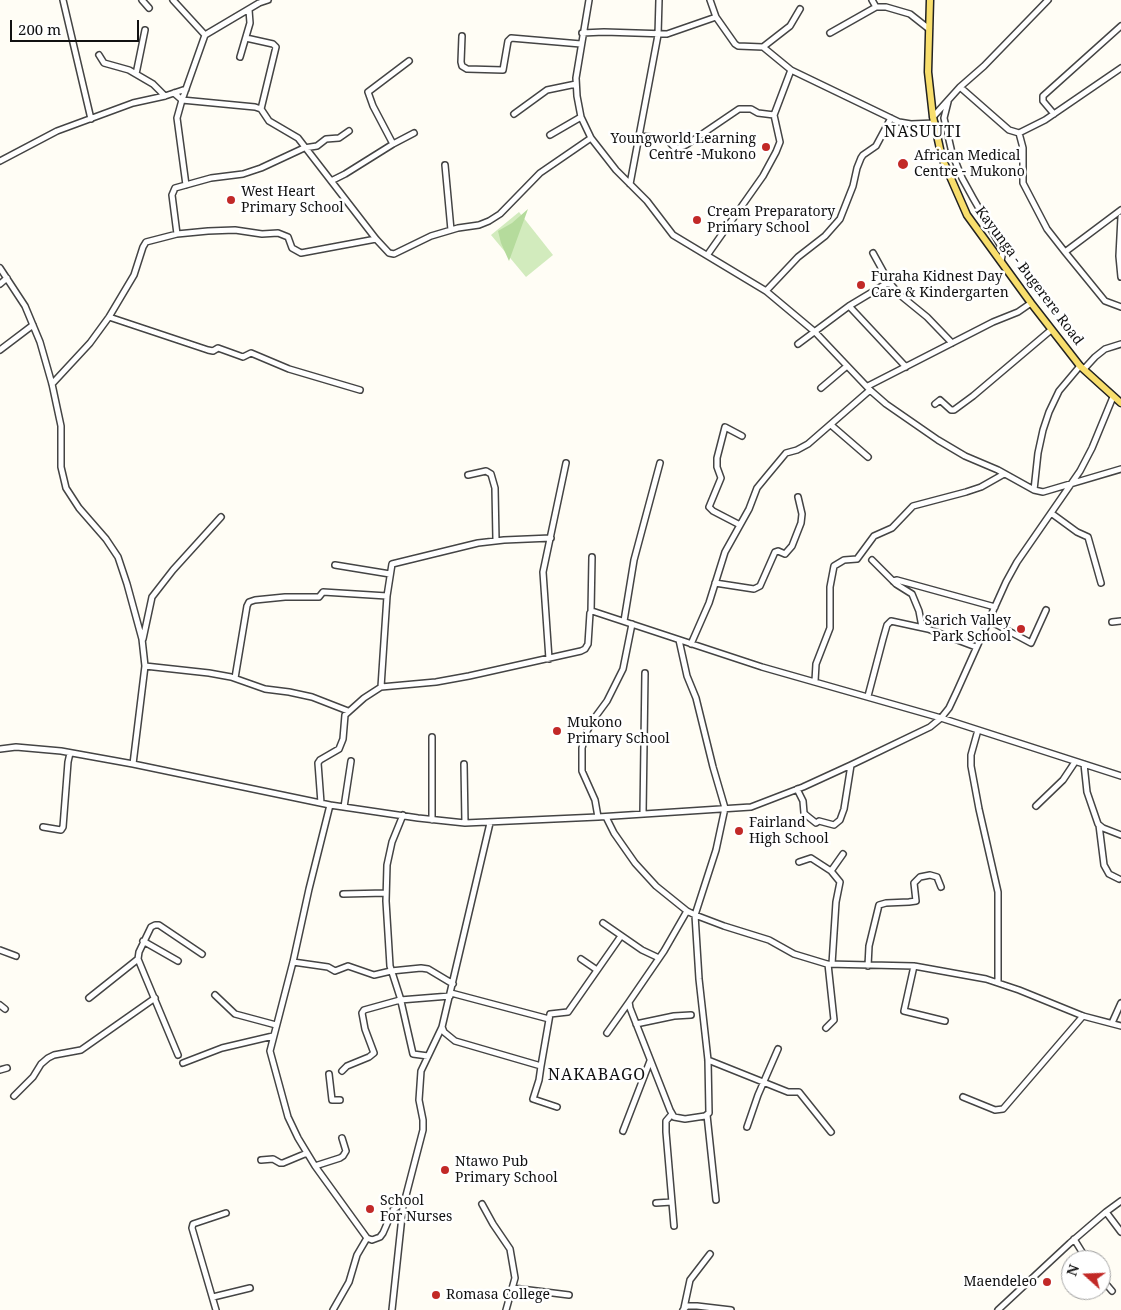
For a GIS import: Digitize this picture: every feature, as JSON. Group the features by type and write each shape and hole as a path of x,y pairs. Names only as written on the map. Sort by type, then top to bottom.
{"main road":[{"name":"Kayunga - Bugerere Road","path":"930,0 928,72 934,120 942,158 967,215 1051,330 1082,367 1121,403"}],"street":[{"path":"63,0 90,119"},
{"path":"142,0 150,8"},
{"path":"173,0 205,35"},
{"path":"186,185 177,118 205,35 249,10 258,2 268,0"},
{"path":"588,0 580,44 576,84 581,117 592,138 616,170 654,208 673,235 766,290 814,332 886,404 965,456 1034,490 1047,492 1072,482 1121,469"},
{"path":"630,184 658,35 659,0"},
{"path":"710,0 716,17 735,44 742,47 763,48 791,70 891,118 911,124 934,120 960,87 1000,50 1048,0"},
{"path":"872,0 876,7"},
{"path":"830,32 876,7 886,7 910,14 929,29"},
{"path":"763,48 790,26 800,9"},
{"path":"240,57 251,16 249,10"},
{"path":"582,33 604,32 658,35 672,33 716,17"},
{"path":"1054,114 1043,101 1043,96 1121,26"},
{"path":"136,74 145,30"},
{"path":"462,36 461,62 462,66 467,69 503,70 508,41 511,38 580,44"},
{"path":"246,38 273,44 276,47 261,109"},
{"path":"99,55 104,63 136,74 153,84 165,96"},
{"path":"392,144 372,109 368,92 409,61"},
{"path":"960,87 1009,130 1019,133 1054,114 1121,68"},
{"path":"708,254 763,176 776,152 780,142 774,115 791,70"},
{"path":"514,114 547,90 576,84"},
{"path":"0,161 56,131 133,103 186,89"},
{"path":"174,93 182,100 261,109 269,121 293,134 376,239 389,253 394,254 431,236 489,221 500,214 540,173 592,138"},
{"path":"948,102 944,118 952,153 962,178 1003,251 1001,261"},
{"path":"638,136 666,138 674,147 678,148 686,145 739,109 774,115"},
{"path":"550,135 581,117"},
{"path":"766,290 798,257 825,236 840,219 853,186 861,158 876,146 891,118"},
{"path":"177,234 173,191 175,188 211,178 242,174 262,168 304,148 317,146 326,139 339,138 349,131"},
{"path":"331,181 414,133"},
{"path":"1019,133 1024,148 1023,184 1047,229 1105,301 1121,307"},
{"path":"446,166 451,230"},
{"path":"1065,252 1121,210"},
{"path":"1121,217 1119,256 1121,277"},
{"path":"52,384 90,343 109,317 134,276 146,242 177,234 234,230 262,234 278,233 288,237 292,248 301,253 376,239"},
{"path":"873,253 889,282 900,295 927,317 952,343"},
{"path":"0,268 25,306 52,384 61,426 61,467 63,480 71,497 102,533 118,557 142,639 145,666 133,764"},
{"path":"0,284 7,278"},
{"path":"798,344 849,306 889,282"},
{"path":"691,644 709,602 725,552 758,488 781,457 786,453 804,447 831,425 869,388 993,322 1018,312 1031,303"},
{"path":"849,306 906,368"},
{"path":"109,317 213,352 218,348 243,357 251,352 289,369 360,390"},
{"path":"0,350 33,325"},
{"path":"935,404 940,400 951,410 954,410 1051,330"},
{"path":"1034,490 1038,453 1043,430 1059,391 1082,367 1105,349 1121,344"},
{"path":"821,388 847,366"},
{"path":"0,749 16,747 70,753 133,764 330,805 465,823 606,817 751,807 797,790 851,765 930,726 941,718 957,691 988,620 1017,562 1086,459 1113,397"},
{"path":"831,425 852,441 868,457"},
{"path":"740,525 712,511 709,507 721,478 717,467 717,458 725,427 742,436"},
{"path":"624,621 634,560 660,463"},
{"path":"549,659 543,575 566,464"},
{"path":"468,476 486,471 491,474 495,488 496,540"},
{"path":"814,681 816,664 830,628 830,587 834,566 844,560 857,559 874,536 892,528 913,506 981,487 1004,474"},
{"path":"715,583 754,589 760,586 775,552 785,554 792,546 801,523 802,514 798,497"},
{"path":"1051,513 1077,532 1088,537 1101,583"},
{"path":"142,639 152,597 221,517"},
{"path":"381,688 390,566 396,561 496,540 551,538"},
{"path":"321,803 318,763 341,746 344,736 344,718 348,711 381,688 453,679 549,659 585,649 588,644 591,612 592,557"},
{"path":"872,560 905,592 912,594 919,611 922,627"},
{"path":"335,565 390,574"},
{"path":"893,581 897,580 995,606"},
{"path":"235,678 247,606 250,602 285,596 319,597 323,592 387,596"},
{"path":"988,620 1031,643 1046,610"},
{"path":"591,612 691,644 941,718 1121,776"},
{"path":"868,696 887,625 891,621 922,627 976,647"},
{"path":"1112,622 1121,621"},
{"path":"598,817 595,800 582,771 582,748 586,733 607,701 623,669 632,624"},
{"path":"679,640 687,676 696,698 725,808 716,850 695,915 699,979 708,1060 710,1102 707,1115 716,1200"},
{"path":"145,666 209,672 235,678 269,690 312,697 348,711"},
{"path":"643,814 645,673"},
{"path":"978,730 971,755 979,809 998,892 998,982"},
{"path":"432,737 432,820"},
{"path":"43,827 61,830 70,753"},
{"path":"344,807 351,761"},
{"path":"1036,806 1064,780 1075,762"},
{"path":"464,764 465,823"},
{"path":"1084,764 1091,807 1099,824 1104,865 1109,874 1119,879"},
{"path":"797,790 803,801 804,813 806,815 816,823 819,821 834,825 840,820 844,809 851,765"},
{"path":"330,805 293,962 273,1036 270,1051 272,1062 288,1117 298,1138 315,1166 367,1238 372,1240 380,1237 393,1210 405,1201"},
{"path":"403,815 390,853 386,893 391,971 413,1054 428,1056"},
{"path":"606,817 635,863 656,886 687,911 695,915 769,940 794,954 830,964 914,966 998,982 1083,1016 1121,1026"},
{"path":"392,1310 405,1201 423,1130 423,1120 418,1100 421,1071 442,1027 490,823"},
{"path":"1099,824 1103,828 1121,835"},
{"path":"831,871 843,854"},
{"path":"799,862 811,858 831,871 840,882 836,902 830,964 834,1020 826,1028"},
{"path":"868,966 869,946 879,905 916,901 914,883 920,877 930,874 936,877 941,887"},
{"path":"343,894 386,893"},
{"path":"607,1033 659,958 687,911"},
{"path":"602,923 642,950 659,958"},
{"path":"178,1055 138,959 139,952 152,927 159,925 202,954"},
{"path":"557,1107 533,1099 539,1080 550,1014 568,1012 621,936"},
{"path":"144,941 178,961"},
{"path":"0,950 16,956"},
{"path":"89,998 138,959"},
{"path":"581,959 597,970"},
{"path":"293,962 328,967 336,971 348,966 374,975 421,968 428,969 453,984"},
{"path":"914,966 904,1011 944,1021"},
{"path":"342,1071 347,1066 374,1053 365,1029 362,1016 363,1011 400,1000 451,994 549,1019"},
{"path":"215,995 235,1014 276,1025"},
{"path":"14,1096 48,1058 54,1055 81,1050 155,998"},
{"path":"630,1002 650,1061 674,1117 680,1119 707,1115"},
{"path":"1112,1023 1121,1002"},
{"path":"636,1024 674,1016 691,1015"},
{"path":"963,1097 994,1110 1003,1109 1083,1016"},
{"path":"442,1027 444,1032 455,1041 541,1066"},
{"path":"183,1063 222,1048 273,1036"},
{"path":"747,1127 778,1049"},
{"path":"708,1060 788,1092 799,1092 831,1132"},
{"path":"623,1131 650,1061"},
{"path":"0,1070 6,1068"},
{"path":"329,1074 332,1100 340,1100"},
{"path":"672,1114 666,1121 666,1132 674,1226"},
{"path":"315,1166 343,1156 346,1150 342,1138"},
{"path":"261,1160 273,1159 284,1163 307,1154"},
{"path":"656,1203 672,1202"},
{"path":"998,1310 1074,1239 1121,1202"},
{"path":"482,1204 510,1249 515,1278 506,1310"},
{"path":"1106,1212 1121,1232"},
{"path":"216,1310 192,1226 193,1224 226,1213"},
{"path":"333,1310 349,1282 357,1255 367,1238"},
{"path":"1074,1239 1081,1250"},
{"path":"683,1309 690,1280 710,1254"},
{"path":"213,1297 250,1288"},
{"path":"512,1288 569,1295"},
{"path":"683,1309 687,1306 697,1306 732,1310"}],"green space":[{"path":"528,209 509,261 498,231 512,223"},
{"path":"519,212 553,255 526,277 491,235"}],"place":[{"name":"Youngworld Learning Centre -Mukono","path":"766,147"},
{"name":"African Medical Centre - Mukono","path":"903,164"},
{"name":"West Heart Primary School","path":"231,200"},
{"name":"Cream Preparatory Primary School","path":"697,220"},
{"name":"Furaha Kidnest Day Care & Kindergarten","path":"861,285"},
{"name":"Sarich Valley Park School","path":"1021,629"},
{"name":"Mukono Primary School","path":"557,731"},
{"name":"Fairland High School","path":"739,831"},
{"name":"Ntawo Pub Primary School","path":"445,1170"},
{"name":"School For Nurses","path":"370,1209"},
{"name":"Maendeleo","path":"1047,1282"},
{"name":"Romasa College","path":"436,1295"}],"district":[{"name":"NASUUTI","path":"923,132"},
{"name":"NAKABAGO","path":"597,1075"}]}
